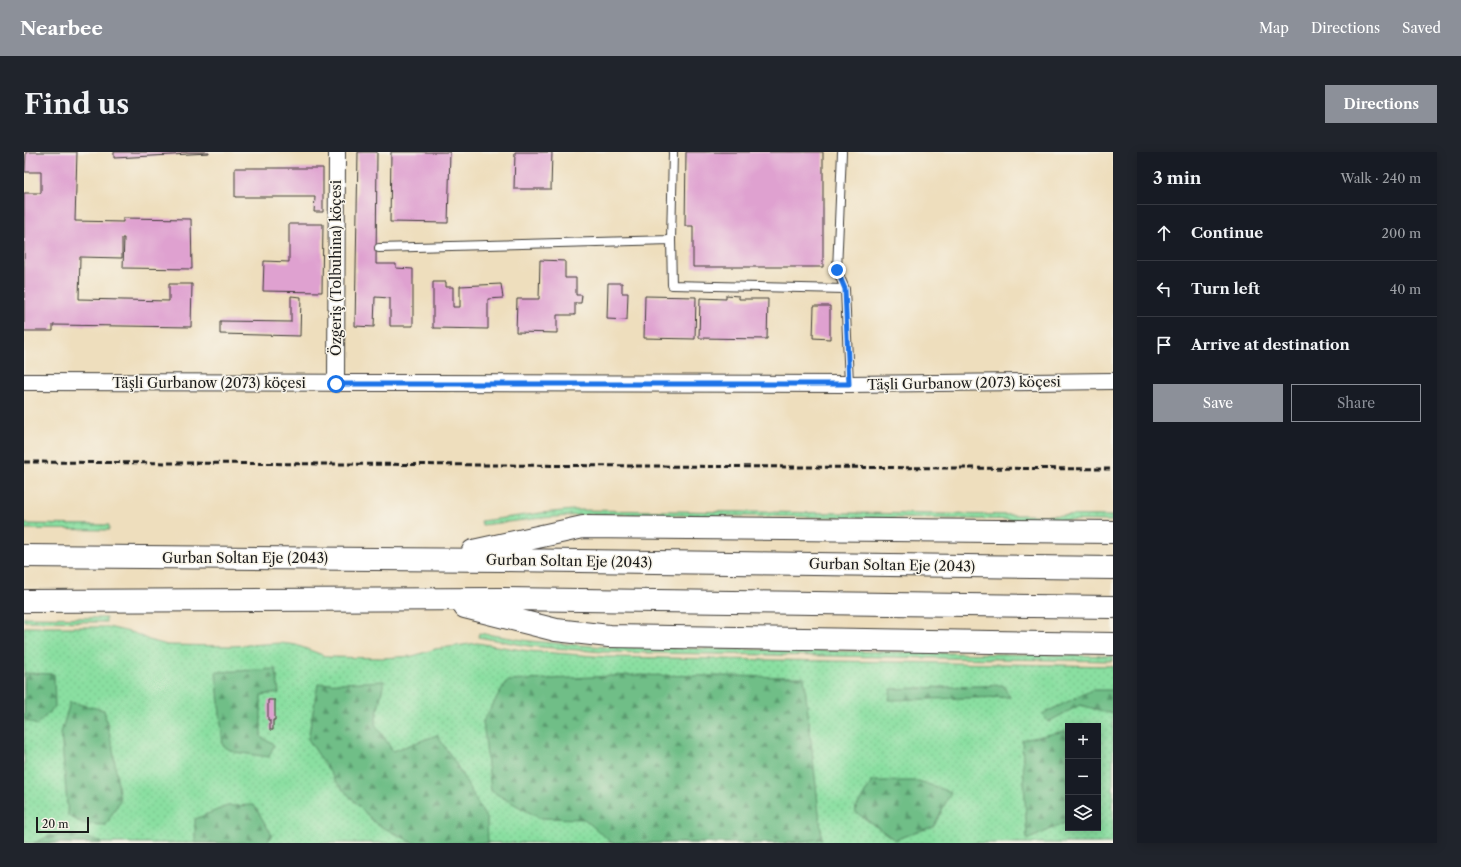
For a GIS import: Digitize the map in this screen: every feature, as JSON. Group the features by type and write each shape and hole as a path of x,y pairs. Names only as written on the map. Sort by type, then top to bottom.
{"highway":[{"path":"440,559 583,527 1113,532"},
{"name":"Gurban Soltan Eje (2043)","path":"24,556 440,559 1113,568"},
{"path":"24,601 505,599 1113,607"},
{"path":"437,600 556,630 609,636 1113,644"}],"street":[{"name":"Özgeriş (Tolbuhina) köçesi","path":"336,384 337,152"},
{"name":"Täşli Gurbanow (2073) köçesi","path":"24,382 336,384 849,384 1113,381"}],"lane":[{"path":"673,152 671,240 672,285 845,289"},
{"path":"842,152 837,270 845,289 849,384"},
{"path":"379,248 671,240"}],"green space":[{"path":"573,510 1113,516 1113,521 595,514 482,525 481,521"},
{"path":"24,524 109,525 109,530 24,529"},
{"path":"24,617 106,618 106,622 24,621"},
{"path":"24,627 108,627 134,633 149,640 167,645 231,646 281,643 296,645 328,657 383,658 413,656 435,649 477,643 528,651 606,657 1113,666 1113,843 24,843"},
{"path":"479,633 529,641 604,647 1113,656 1113,661 604,652 529,646 478,637"},
{"path":"276,669 279,693 261,695 261,737 274,745 269,757 234,752 223,746 216,672"},
{"path":"24,673 54,674 55,707 36,725 24,719"},
{"path":"633,675 804,677 822,839 785,843 612,843 584,819 539,818 491,791 483,721 507,681"},
{"path":"384,681 375,724 393,751 437,735 456,764 487,820 488,843 414,843 376,824 337,783 308,739 318,684"},
{"path":"1003,685 1010,697 889,700 891,689"},
{"path":"1092,690 1113,690 1113,714 1080,705 1048,722 1042,714"},
{"path":"70,702 104,710 113,749 120,800 106,825 85,824 68,816 61,733"},
{"path":"1065,731 1065,823 1027,840 1022,740"},
{"path":"872,781 919,781 951,792 934,826 895,840 854,811"},
{"path":"254,805 272,835 267,843 195,843 195,819 227,806"},
{"path":"72,835 100,841 102,843 34,843 49,836"}],"building":[{"path":"26,152 77,152 75,221 123,222 123,218 191,219 192,269 123,268 124,238 122,238 122,258 80,257 79,299 169,301 169,284 192,284 191,327 53,325 53,331 24,331 24,193 41,193 41,172 25,172"},
{"path":"114,152 209,152 209,153 114,158"},
{"path":"358,152 377,152 376,264 396,264 396,268 413,269 413,326 390,326 390,298 375,297 374,327 355,326"},
{"path":"391,152 450,152 448,223 390,222"},
{"path":"515,152 552,152 551,189 514,189"},
{"path":"686,152 823,152 823,267 693,267 693,226 685,226"},
{"path":"235,168 323,168 323,212 314,212 315,197 235,197"},
{"path":"289,224 323,224 322,292 263,291 264,261 289,262"},
{"path":"540,260 565,261 565,278 576,278 576,295 582,295 581,303 575,303 575,315 557,315 557,333 516,332 517,299 539,299"},
{"path":"433,282 446,282 446,287 453,287 453,307 460,307 460,286 501,284 503,298 488,299 488,329 433,328"},
{"path":"608,283 622,283 622,293 628,293 627,320 607,319"},
{"path":"726,295 739,296 739,299 768,299 767,339 699,338 700,298 726,299"},
{"path":"291,296 301,297 300,336 220,334 220,321 291,322"},
{"path":"645,296 696,297 695,339 644,338"},
{"path":"814,306 830,306 830,339 813,338"},
{"path":"268,700 275,700 275,720 273,720 273,730 270,730 270,720 268,720"}],"railway":[{"path":"24,462 1113,469"}],"route":[{"path":"336,384 849,384 845,289 837,270"}]}
